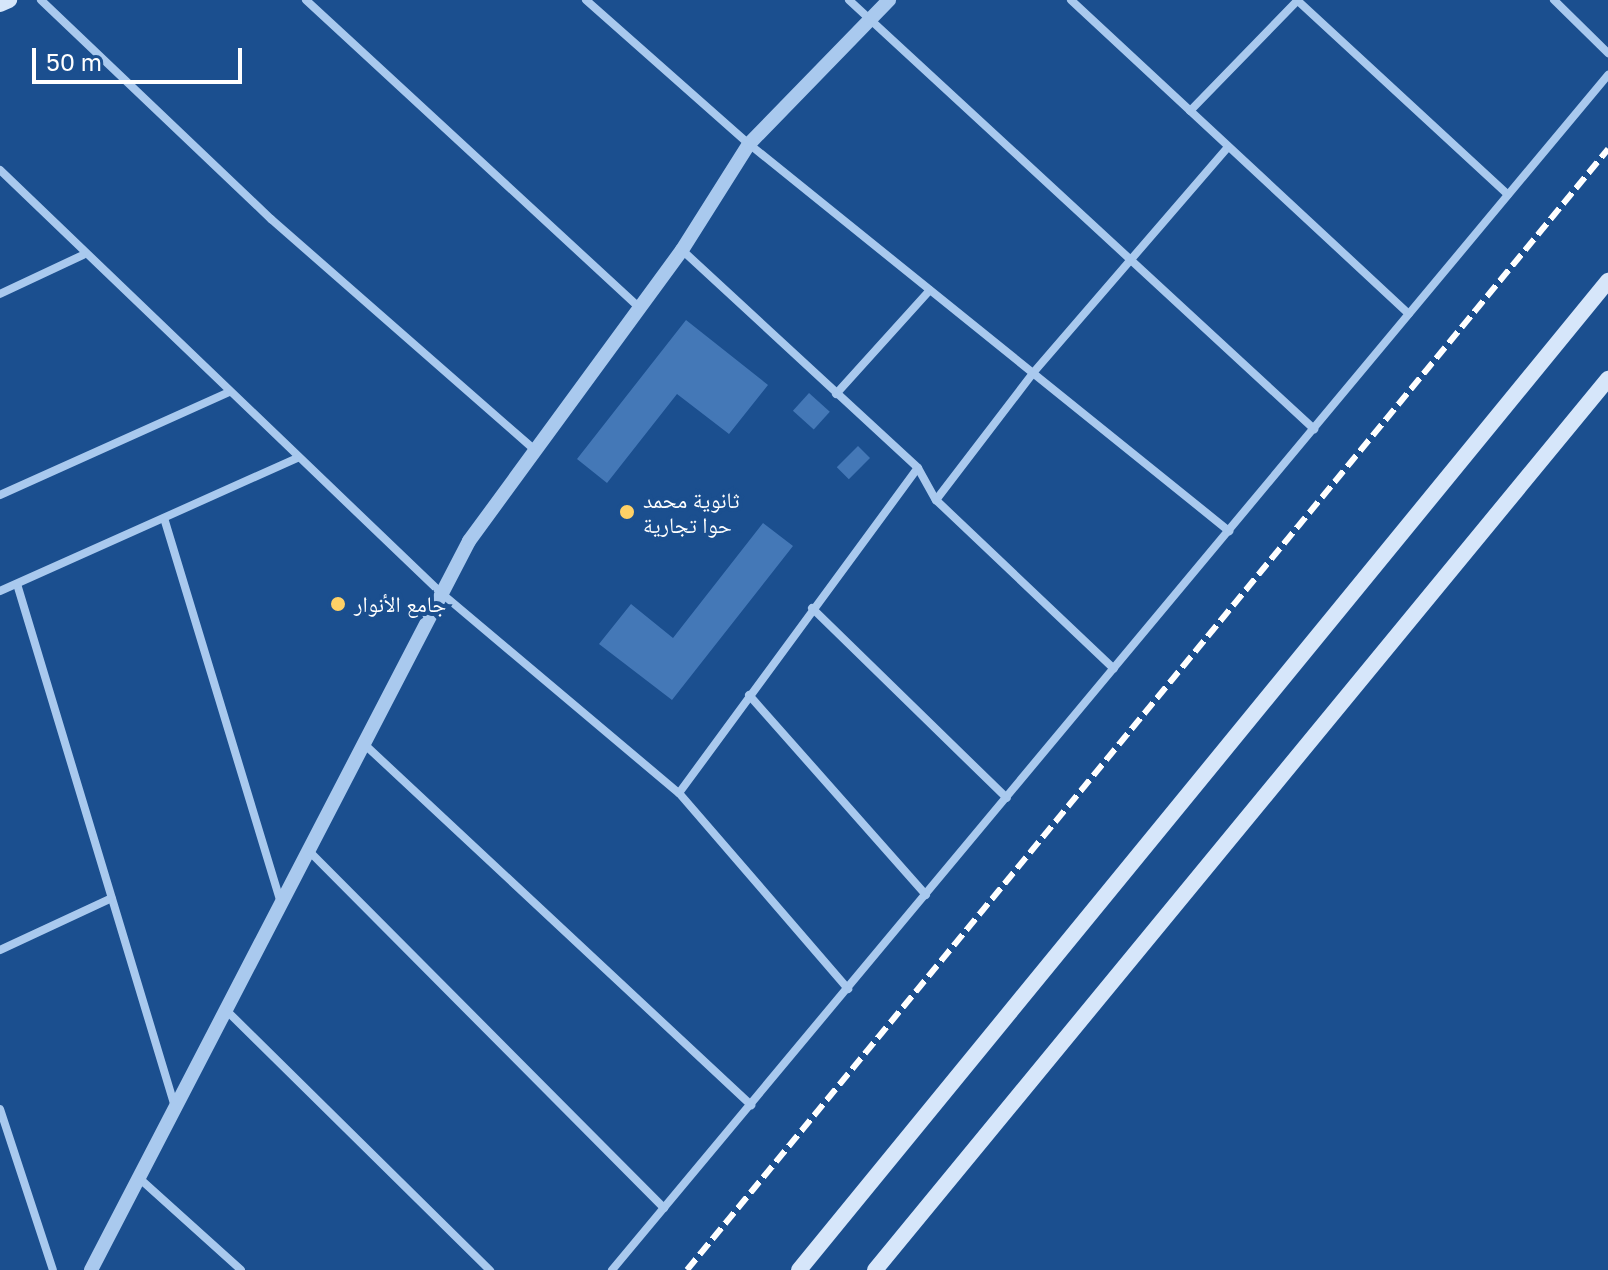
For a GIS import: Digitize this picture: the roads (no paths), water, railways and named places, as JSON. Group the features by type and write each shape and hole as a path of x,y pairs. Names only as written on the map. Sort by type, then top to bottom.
{"main road":[{"path":"0,4 9,0"},
{"path":"799,1270 1608,281"},
{"path":"875,1270 1608,379"}],"street":[{"path":"41,0 271,219 534,449"},
{"path":"306,0 639,307"},
{"path":"586,0 749,144 1229,531"},
{"path":"849,0 1314,429"},
{"path":"91,1270 440,592 534,449 682,250 749,144 889,0"},
{"path":"1071,0 1409,314"},
{"path":"1190,111 1298,0 1508,195"},
{"path":"1554,0 1608,53"},
{"path":"612,1270 1608,75"},
{"path":"936,500 1033,373 1228,147"},
{"path":"0,170 83,255 440,592 679,793 848,989"},
{"path":"682,250 918,468 936,500 1114,669"},
{"path":"0,294 83,255"},
{"path":"836,394 930,290"},
{"path":"0,495 229,392"},
{"path":"0,591 298,458"},
{"path":"679,793 812,608 918,468"},
{"path":"164,518 281,902"},
{"path":"17,584 175,1108"},
{"path":"812,608 1007,798"},
{"path":"749,695 926,895"},
{"path":"363,743 751,1105"},
{"path":"308,850 664,1208"},
{"path":"0,950 112,898"},
{"path":"226,1010 490,1270"},
{"path":"0,1109 53,1270"},
{"path":"139,1178 241,1270"}],"railway":[{"path":"687,1270 1608,149"}],"place":[{"name":"ثانوية محمد حوا تجارية","path":"627,512"},
{"name":"جامع الأنوار","path":"338,604"}]}
